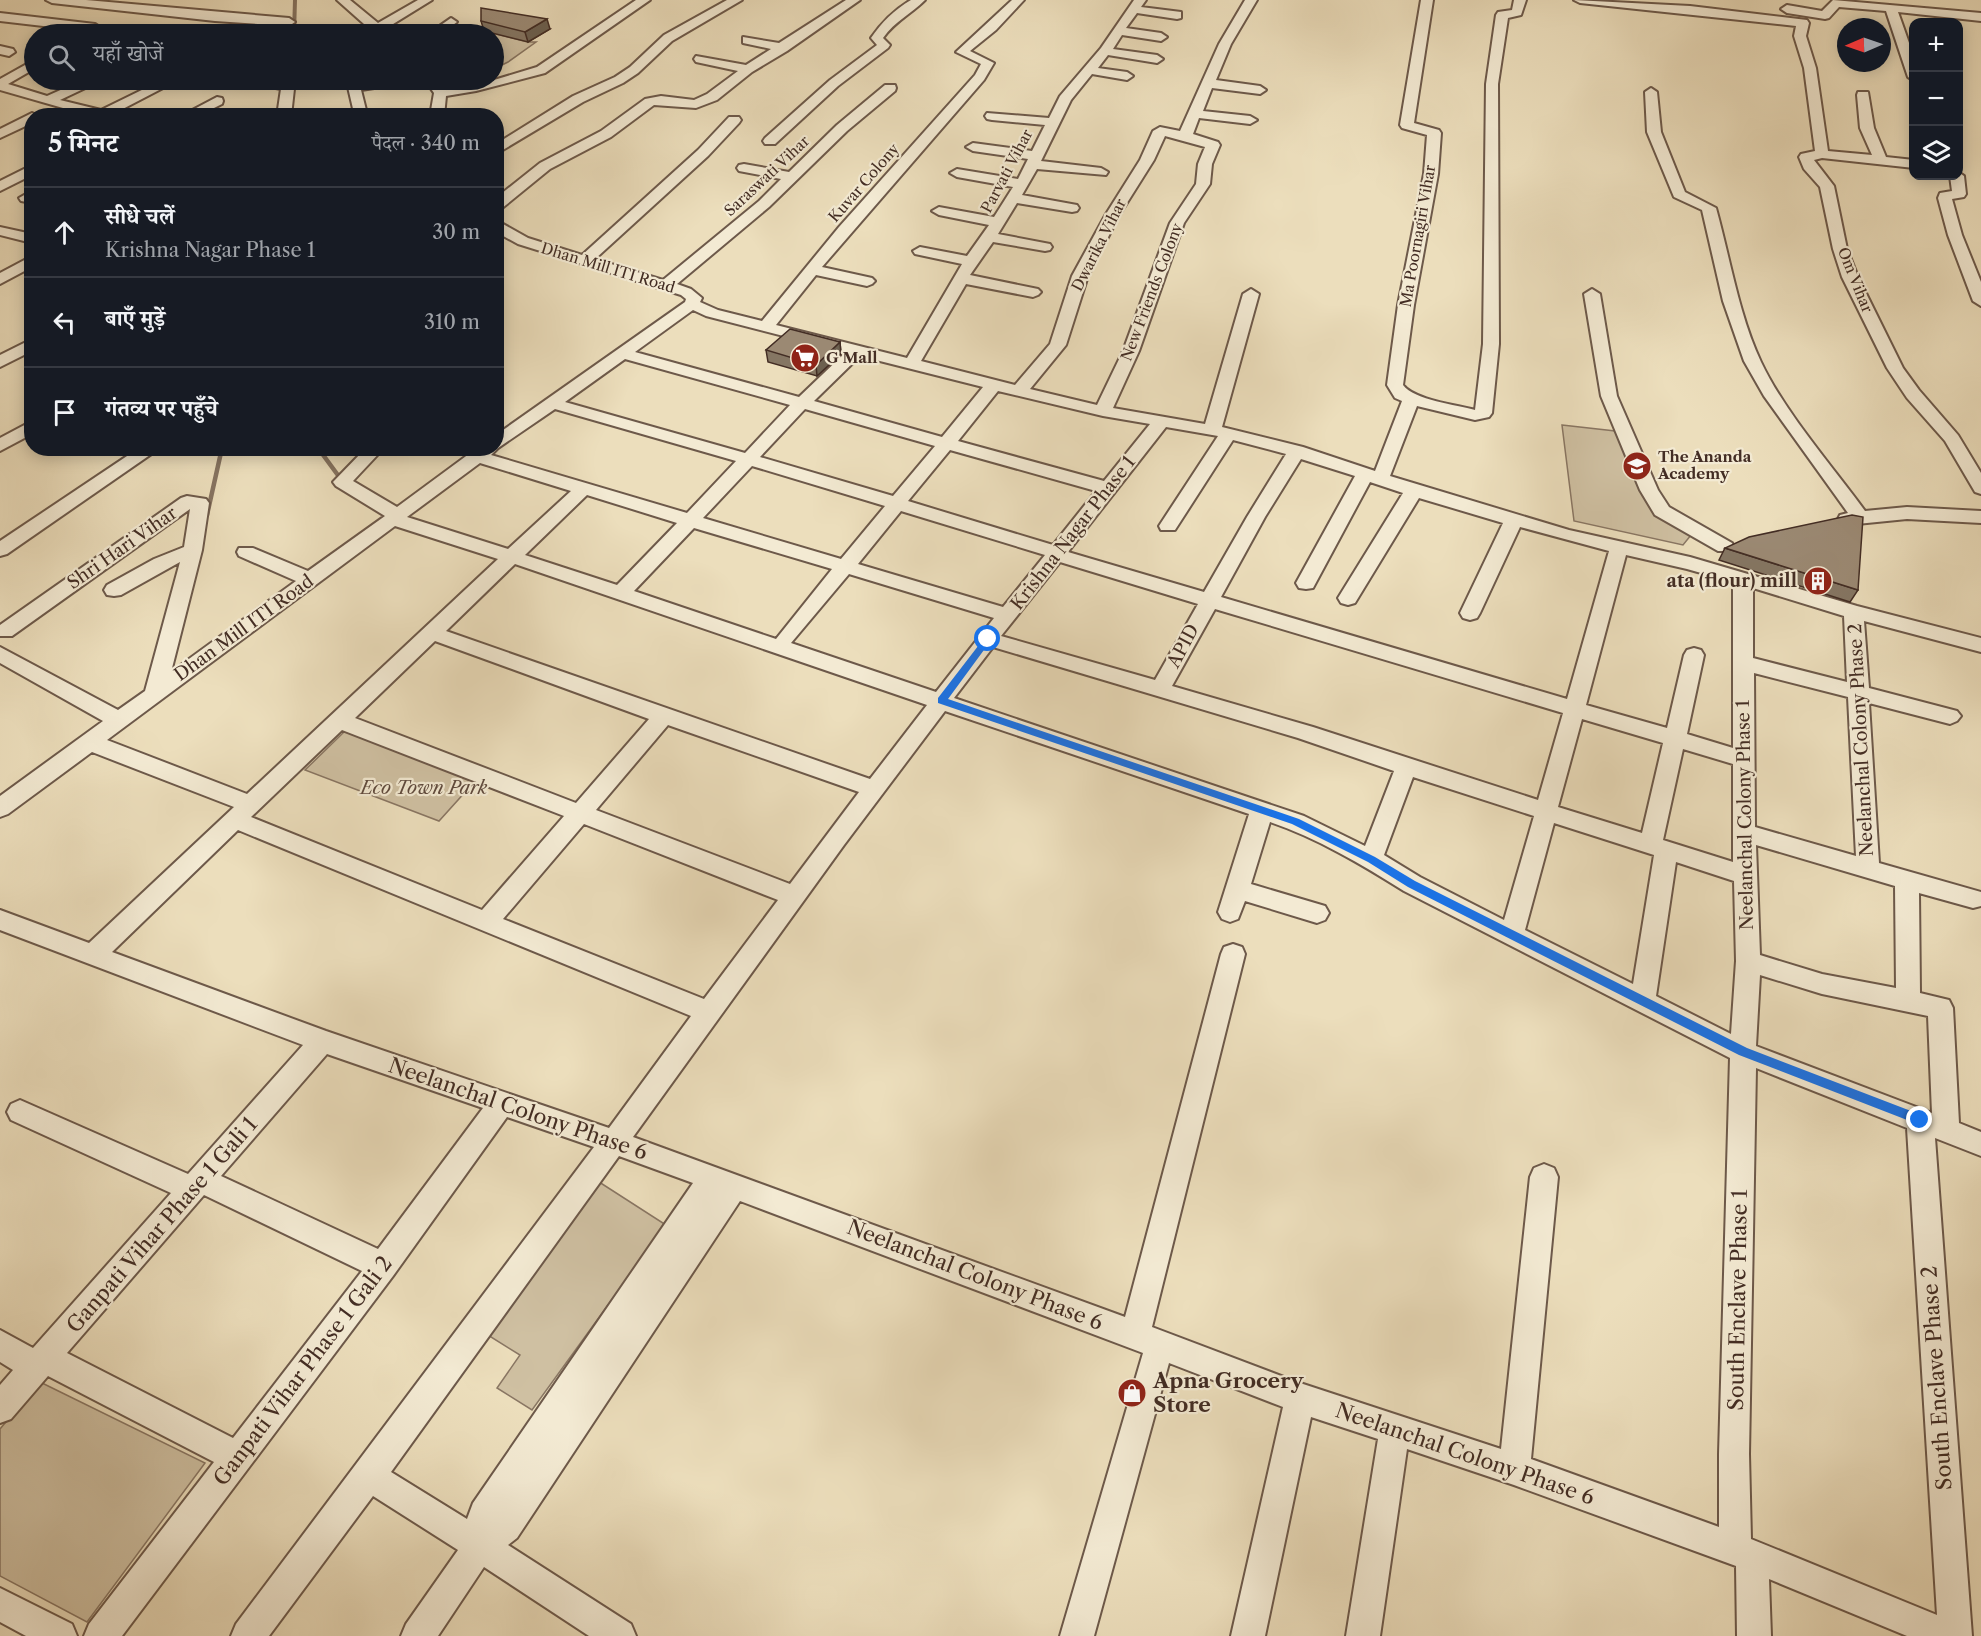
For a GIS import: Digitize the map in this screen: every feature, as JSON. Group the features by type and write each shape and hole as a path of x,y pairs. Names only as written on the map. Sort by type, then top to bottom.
{"street":[{"path":"52,0 215,17 289,16 289,24"},
{"path":"343,0 371,24"},
{"path":"392,24 426,0"},
{"path":"504,80 541,70 644,0"},
{"path":"504,145 578,99 619,80 634,70 668,38 736,0"},
{"path":"504,199 545,166 606,134 650,102 661,100 696,104 712,97 748,69 854,0"},
{"path":"770,141 834,83 884,45 877,38 885,27 896,13 919,0"},
{"name":"Kuvar Colony","path":"766,327 844,230 980,77 988,63 962,51 992,27 1018,0"},
{"path":"1246,0 1251,0"},
{"path":"1185,136 1225,44 1251,0"},
{"name":"Ma Poornagiri Vihar","path":"1411,399 1401,394 1395,385 1406,305 1431,174 1434,133 1407,125 1427,0"},
{"path":"1305,583 1373,477 1411,399 1474,415 1483,413 1491,344 1492,84 1502,15 1517,13 1520,0"},
{"path":"1580,0 1620,6 1690,10 1803,23 1800,36 1810,68 1822,154 1909,164"},
{"path":"1929,0 1933,12"},
{"path":"1776,6 1825,15 1838,1 1900,6 1977,20"},
{"path":"1137,4 1177,15"},
{"name":"Parvati Vihar","path":"912,363 971,261 1022,184 1065,99 1105,51 1137,4"},
{"path":"1900,6 1913,72"},
{"path":"2,18 58,24"},
{"path":"1119,31 1161,37"},
{"path":"747,40 783,48"},
{"path":"1105,51 1157,59"},
{"path":"700,59 748,69"},
{"path":"1,83 24,70"},
{"path":"1090,70 1127,76"},
{"path":"1,83 53,102 77,108"},
{"path":"1207,83 1260,90"},
{"name":"Saraswati Vihar","path":"665,286 764,204 842,128 890,88"},
{"path":"44,108 74,90"},
{"path":"119,108 153,90"},
{"path":"285,108 288,90"},
{"path":"355,90 359,108"},
{"path":"438,90 440,108"},
{"path":"440,93 458,90"},
{"path":"1651,92 1654,132 1679,194 1709,208 1726,272 1731,301 1752,361 1772,396 1860,517"},
{"path":"1863,95 1867,128 1881,161"},
{"path":"202,108 217,100"},
{"path":"1196,114 1250,120"},
{"path":"992,116 1052,122"},
{"path":"584,261 704,153 734,120"},
{"path":"0,134 24,121"},
{"name":"Dwarika Vihar","path":"1019,391 1058,345 1080,276 1113,214 1147,160 1160,132 1185,136"},
{"name":"New Friends Colony","path":"1103,411 1131,351 1177,222 1203,184 1205,164 1213,145 1185,136"},
{"path":"973,147 1101,172"},
{"name":"Om Vihar","path":"1822,154 1809,155 1806,160 1827,186 1840,249 1870,319 1901,377 1952,439 1981,488"},
{"path":"744,168 791,177"},
{"path":"957,173 1022,184"},
{"path":"0,187 24,175"},
{"path":"1957,180 1959,194 1945,198 1961,253 1981,301"},
{"path":"1012,198 1072,208"},
{"path":"939,211 998,222"},
{"path":"0,231 24,237"},
{"name":"Dhan Mill ITI Road","path":"504,231 523,241 686,292 694,298 692,304 551,403 504,428"},
{"path":"989,237 1045,247"},
{"path":"920,251 971,261"},
{"path":"4,276 24,265"},
{"path":"813,270 867,281"},
{"path":"4,276 24,279"},
{"path":"962,278 1033,292"},
{"path":"1168,526 1221,432 1251,294"},
{"path":"1592,294 1609,396 1649,490 1662,511 1731,545 1690,563"},
{"path":"692,304 712,313 1019,391 1103,411 1221,432 1298,451 1414,491 1514,520 1690,563 1854,612 1981,645"},
{"path":"0,362 24,348"},
{"path":"621,593 801,404 857,350"},
{"path":"622,353 1107,488"},
{"path":"786,638 995,384"},
{"path":"551,403 897,503 1208,601 1743,759"},
{"name":"Krishna Nagar Phase 1","path":"248,1636 369,1476 794,896 988,639 1161,422"},
{"path":"0,447 24,431"},
{"name":"APID","path":"1159,691 1208,601 1298,451"},
{"path":"0,550 140,456"},
{"path":"368,456 342,482 396,518 1296,822 1371,860 1412,884 1743,1052 1981,1144"},
{"name":"Dhan Mill ITI Road","path":"1,807 480,456"},
{"path":"492,456 583,489 1008,615"},
{"path":"92,955 583,489"},
{"path":"1348,598 1414,491"},
{"name":"Shri Hari Vihar","path":"5,631 187,502 200,503 193,550 155,692"},
{"path":"1827,523 1860,517 1907,513 1981,517"},
{"path":"1470,613 1514,520"},
{"path":"1512,935 1619,547"},
{"path":"114,590 161,563 193,550"},
{"path":"246,552 311,580"},
{"name":"Neelanchal Colony Phase 1","path":"1743,579 1743,759 1748,961 1743,1052"},
{"name":"Neelanchal Colony Phase 2","path":"1854,612 1868,868"},
{"path":"432,633 875,789"},
{"path":"988,639 1305,732 1406,767 1745,875"},
{"path":"0,654 118,720"},
{"path":"1643,1001 1659,847 1676,738 1694,655"},
{"path":"1744,663 1950,716"},
{"path":"486,922 664,716"},
{"path":"338,720 794,896"},
{"path":"89,742 486,922 708,1012"},
{"path":"1371,860 1406,767"},
{"path":"1230,912 1263,810"},
{"path":"1744,833 1973,899"},
{"path":"1748,961 1822,984 1908,1000 1907,881"},
{"path":"1238,889 1317,913"},
{"name":"Neelanchal Colony Phase 6","path":"0,920 322,1041 723,1182 1300,1398 1514,1469 1744,1552 1947,1636"},
{"path":"1077,1636 1147,1340 1233,954"},
{"name":"South Enclave Phase 2","path":"1908,1000 1940,1008 1933,1125 1955,1636"},
{"name":"Ganpati Vihar Phase 1 Gali 1","path":"0,1408 322,1041"},
{"name":"South Enclave Phase 1","path":"1743,1052 1734,1454 1755,1636"},
{"name":"Ganpati Vihar Phase 1 Gali 2","path":"101,1636 383,1266 502,1103"},
{"path":"20,1112 197,1185 383,1266"},
{"path":"1514,1469 1544,1177"},
{"path":"418,1636 480,1545 506,1527 723,1182"},
{"path":"0,1345 237,1457"},
{"path":"1248,1636 1300,1398"},
{"path":"1363,1636 1395,1430"},
{"path":"369,1476 619,1636"},
{"path":"0,1604 60,1636"}],"green space":[{"path":"504,36 536,42 504,64"},
{"path":"1562,425 1624,432 1646,498 1691,535 1683,545 1574,521"},
{"name":"Eco Town Park","path":"345,731 476,780 439,821 305,770"},
{"path":"596,1180 666,1225 532,1410 497,1388 520,1355 483,1332"},
{"path":"40,1382 205,1463 87,1622 0,1576 0,1429"}],"building":[{"path":"481,8 547,19 525,32 504,27 504,24 481,21"},
{"path":"790,329 840,342 816,365 766,350"},
{"name":"ata (flour) mill","path":"1852,515 1863,517 1858,590 1725,548 1749,537"}],"waterway":[{"path":"294,24 295,0"},
{"path":"207,515 220,456"},
{"path":"324,456 340,478"}],"place":[{"name":"G Mall","path":"805,358"},
{"name":"The Ananda Academy","path":"1637,466"},
{"name":"ata (flour) mill","path":"1818,581"},
{"name":"Apna Grocery Store","path":"1132,1393"}],"route":[{"path":"988,639 942,701 1296,822 1371,860 1412,884 1743,1052 1920,1120"}]}
